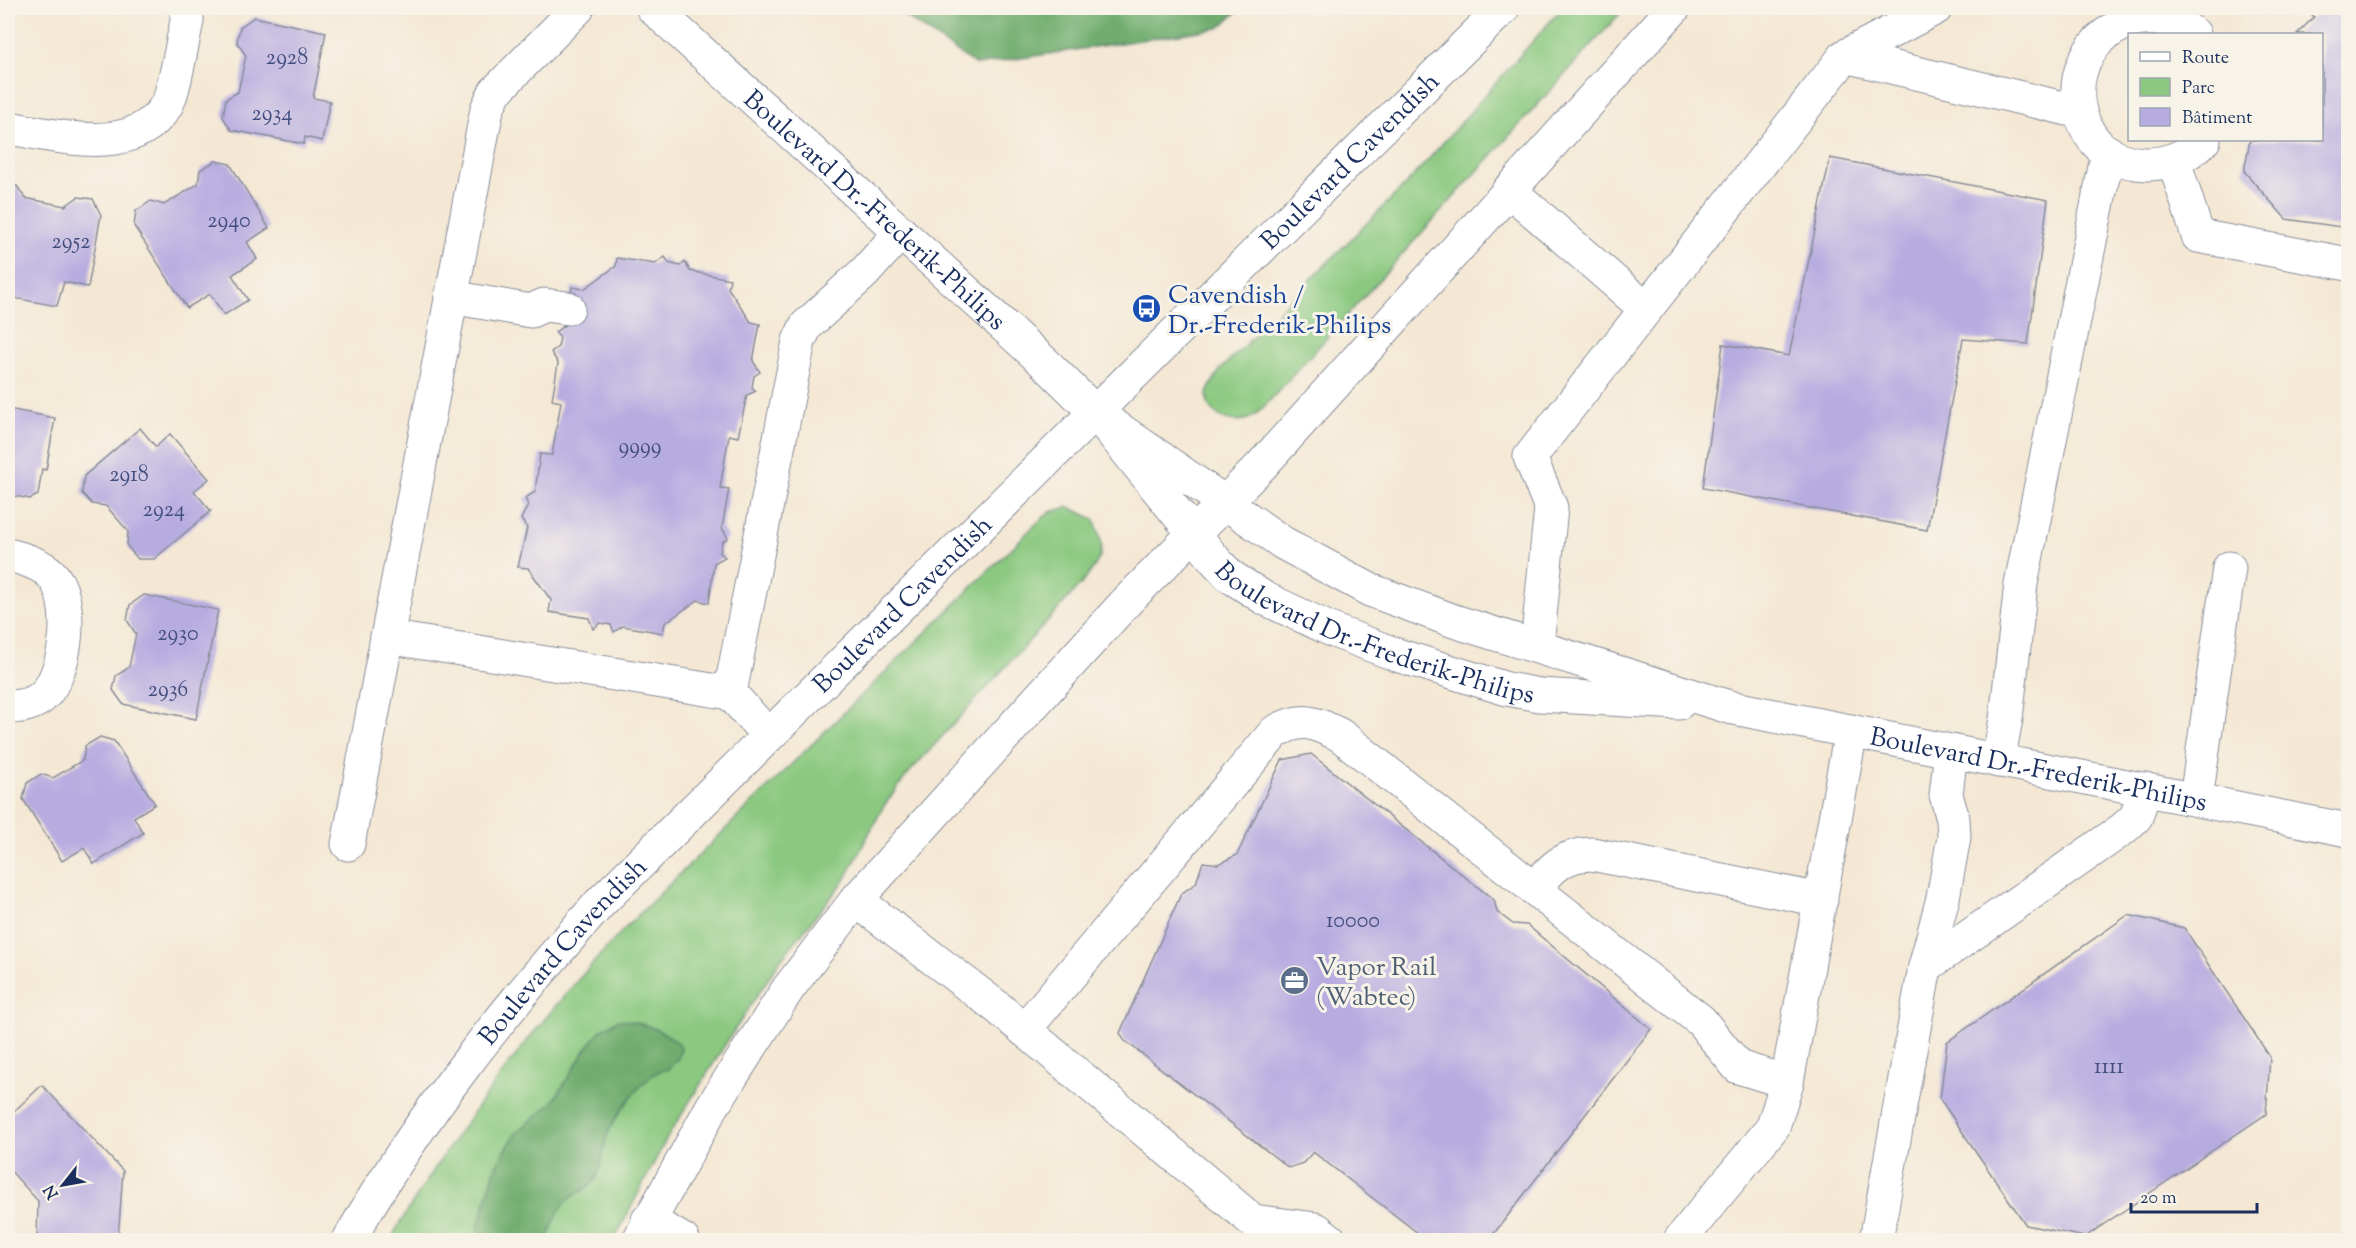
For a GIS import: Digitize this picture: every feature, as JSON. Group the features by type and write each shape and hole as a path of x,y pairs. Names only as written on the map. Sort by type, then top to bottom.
{"main road":[{"path":"8,128 87,140 119,139 148,125 167,105 187,21 187,8"},
{"path":"348,844 489,101 578,8"},
{"name":"Boulevard Dr.-Frederik-Philips","path":"653,8 1046,364 1096,413 1192,534 1230,576 1264,598 1334,631 1454,674 1539,695 1729,707"},
{"name":"Boulevard Cavendish","path":"349,1240 438,1101 512,1004 600,903 1503,8"},
{"path":"683,1240 644,1230 712,1107 776,1007 856,900 1126,602 1261,466 1674,8"},
{"path":"1537,645 1551,508 1530,457 1845,56 1936,8"},
{"path":"2193,33 2186,28 2163,20 2138,19 2115,27 2096,42 2082,63 2077,87 2080,112 2090,134 2108,152 2128,162 2152,165 2174,160 2195,150 2203,141"},
{"path":"1845,56 2080,112"},
{"path":"1998,761 2006,718 2020,584 2108,152"},
{"path":"2174,160 2198,236 2349,264"},
{"path":"1509,190 1646,309"},
{"path":"730,693 799,341 806,326 866,272 900,233"},
{"path":"451,297 531,311 544,306 568,308"},
{"name":"Boulevard Dr.-Frederik-Philips","path":"1096,413 1223,504 1283,543 1370,590 1454,621 1537,645 1729,707 2349,830"},
{"path":"8,555 24,559 50,572 62,591 66,618 63,654 53,682 42,697 22,707 8,707"},
{"path":"2196,799 2229,568"},
{"path":"387,637 730,693 768,735"},
{"path":"1024,1030 1275,732 1299,721 1317,724 1340,735 1701,1021 1738,1067 1787,1082"},
{"path":"1680,1240 1773,1127 1787,1082 1851,731"},
{"path":"1876,1240 1925,967 1943,898 1954,837 1953,819 1946,795 1951,751"},
{"path":"1925,967 2123,830 2136,817 2145,789"},
{"path":"1534,888 1553,867 1564,859 1578,854 1592,854 1821,900"},
{"path":"856,900 1024,1030 1253,1221 1316,1229 1330,1240"}],"green space":[{"path":"893,8 1241,8 1219,28 976,65"},
{"path":"1562,8 1625,8 1265,406 1252,417 1235,421 1214,412 1207,399 1208,391 1220,370 1411,179"},
{"path":"1069,507 1094,519 1101,539 1101,553 1095,566 907,775 883,807 845,880 781,959 667,1138 614,1240 390,1240 443,1157 500,1076 561,999 627,926 1037,523 1050,512"},
{"path":"618,1020 644,1025 670,1037 681,1048 678,1058 667,1070 659,1071 651,1076 626,1104 607,1136 601,1165 595,1180 565,1203 557,1216 548,1240 482,1240 477,1231 496,1166 516,1133 553,1102 586,1049 601,1030"}],"building":[{"path":"2307,8 2348,8 2348,228 2286,219 2244,171 2250,141 2323,141 2323,33 2298,33 2314,17"},
{"path":"254,17 326,32 313,98 330,101 322,141 305,137 304,144 231,130 223,117 226,99 238,92 246,56 237,42 240,27"},
{"path":"1830,158 2048,200 2028,344 1963,339 1927,530 1703,488 1723,344 1789,356"},
{"path":"215,161 230,164 269,228 247,242 257,259 232,275 248,300 224,315 210,294 187,308 134,226 136,211 151,201 164,205 198,184 200,170"},
{"path":"8,184 17,186 25,198 65,206 78,197 93,199 101,215 88,287 64,282 57,306 8,297"},
{"path":"665,257 669,263 680,266 685,262 690,271 730,279 728,288 751,322 760,324 753,361 760,372 754,376 752,387 756,391 747,395 738,437 729,435 720,488 729,489 722,528 728,538 722,542 720,553 725,557 714,563 709,603 698,600 665,623 663,633 623,626 614,632 611,625 600,623 593,629 589,618 549,612 551,600 528,568 518,567 527,528 521,519 528,505 525,498 535,492 540,454 552,455 561,402 552,400 558,363 551,352 558,347 560,338 555,332 565,325 572,287 584,289 616,266 617,258 655,264"},
{"path":"8,409 55,418 46,470 42,469 38,495 30,499 15,496 8,486"},
{"path":"140,428 156,447 170,434 209,479 194,491 211,511 154,559 138,559 127,546 128,531 106,506 92,504 82,493 84,476"},
{"path":"144,595 218,610 196,719 123,704 113,690 116,676 129,667 136,634 127,620 130,605"},
{"path":"100,737 114,741 155,804 134,817 143,833 94,864 84,848 62,861 23,799 27,783 41,774 53,778 83,760 85,746"},
{"path":"1311,754 1494,900 1497,912 1513,924 1527,925 1651,1029 1489,1240 1427,1240 1313,1152 1303,1163 1289,1168 1124,1040 1120,1033 1181,894 1196,883 1203,862 1218,864 1237,855 1282,760"},
{"path":"2128,915 2184,928 2270,1057 2266,1114 2085,1237 2026,1225 1940,1099 1947,1042"},
{"path":"42,1085 123,1171 118,1240 37,1240 38,1201 8,1168 8,1117"}],"place":[{"name":"Cavendish / Dr.-Frederik-Philips","path":"1147,309"},
{"name":"Vapor Rail (Wabtec)","path":"1295,981"}]}
